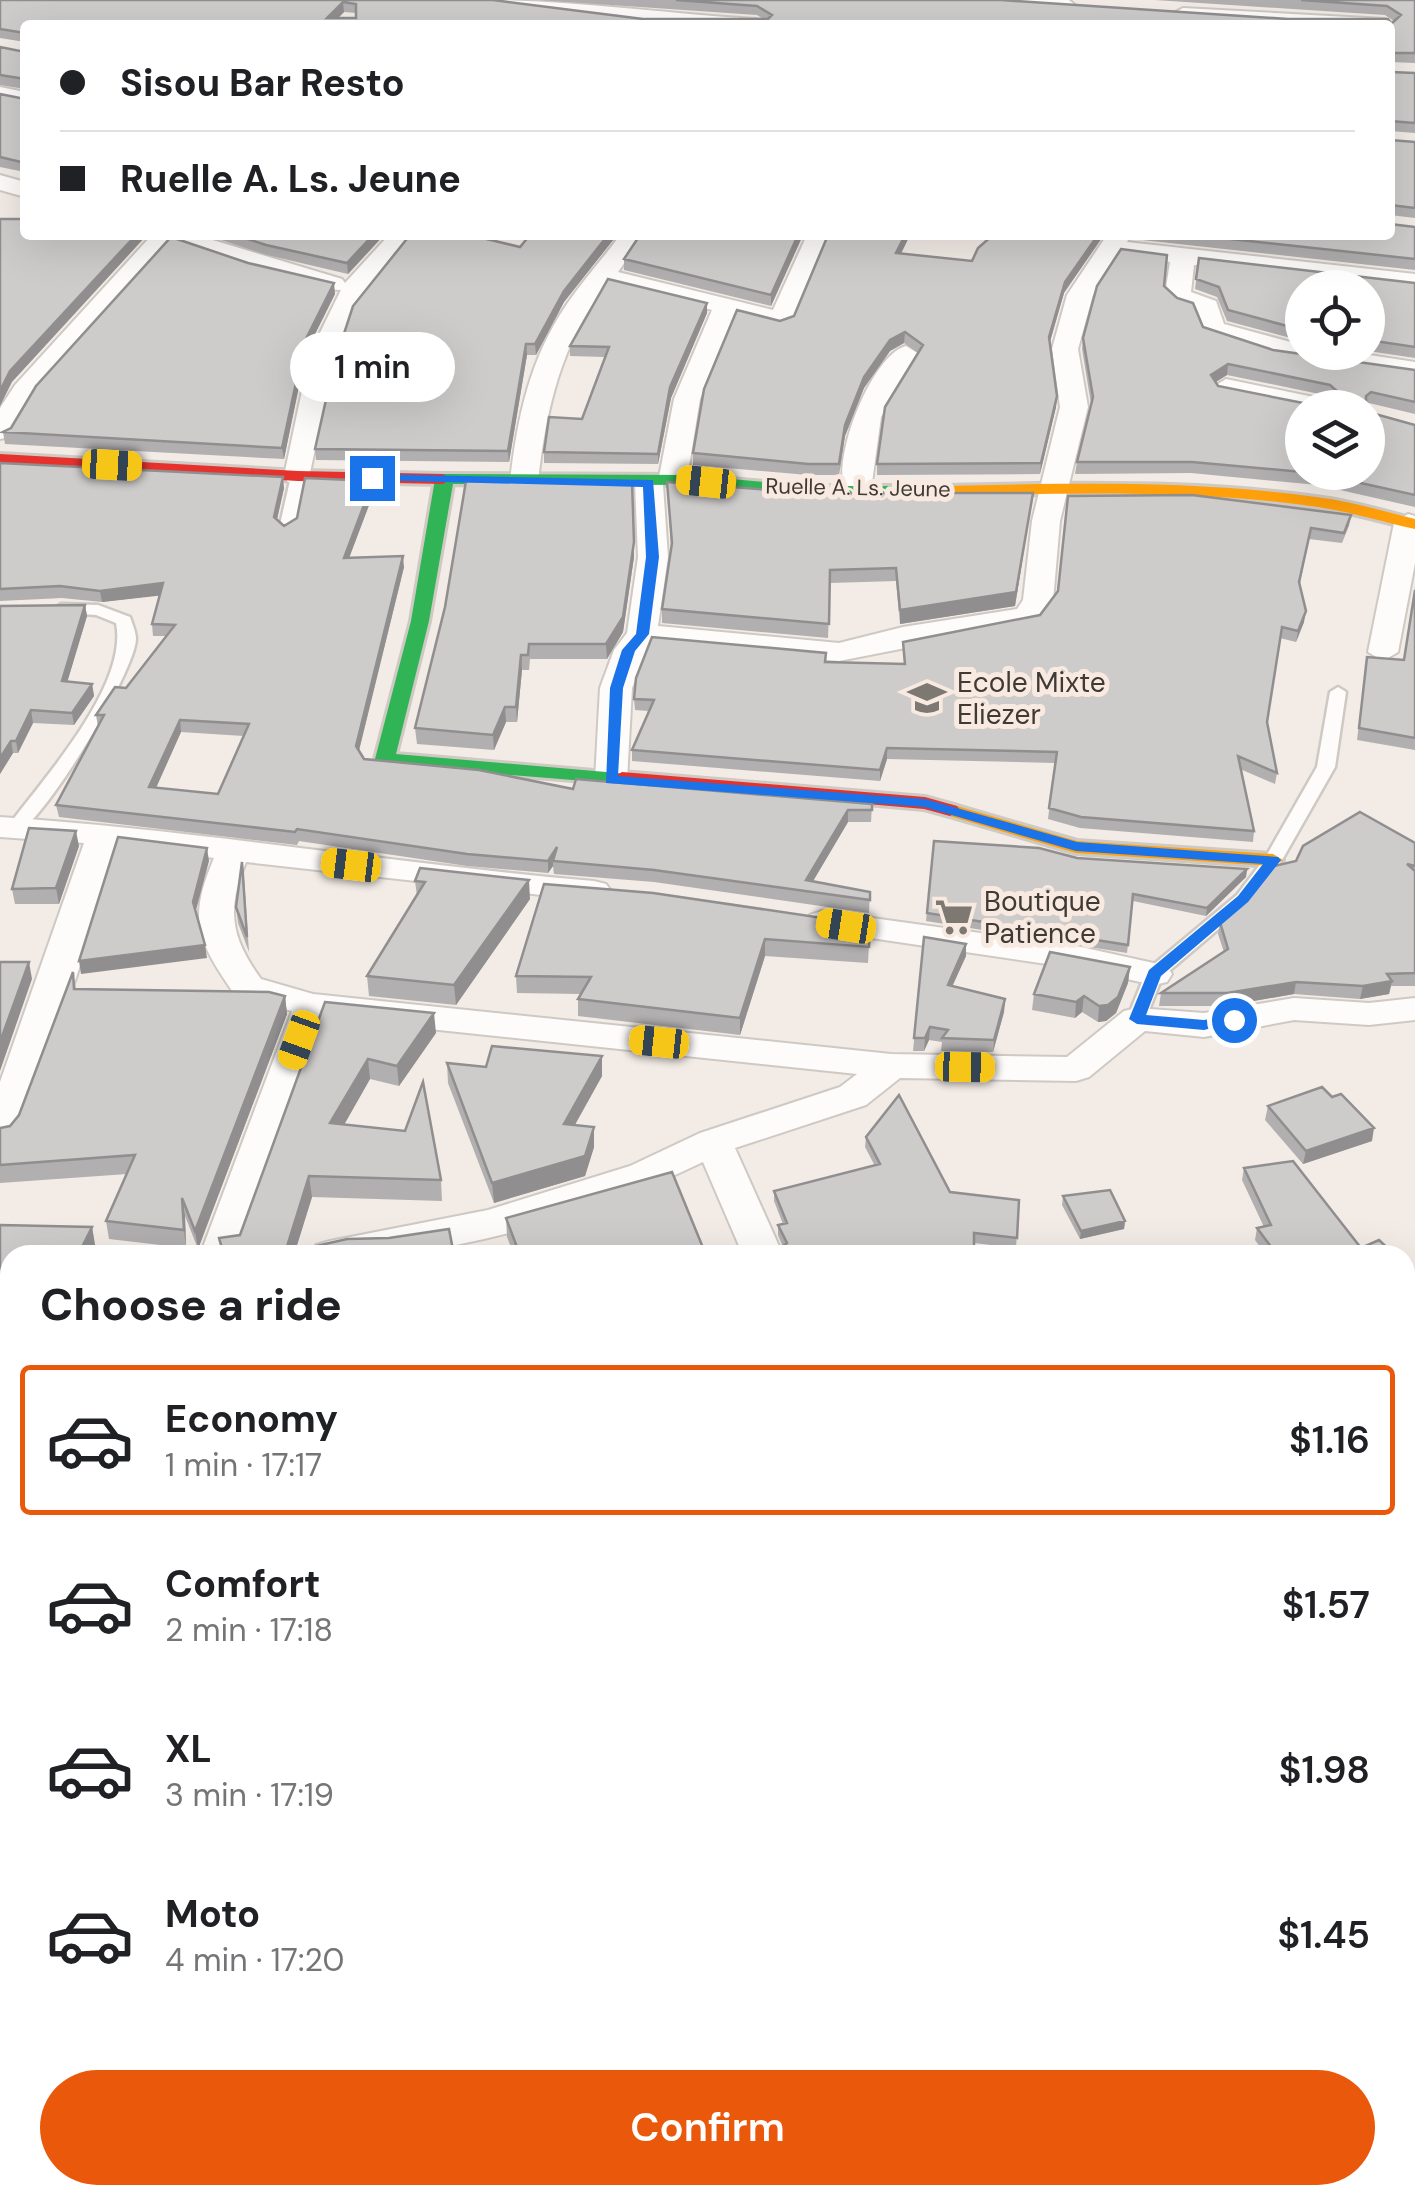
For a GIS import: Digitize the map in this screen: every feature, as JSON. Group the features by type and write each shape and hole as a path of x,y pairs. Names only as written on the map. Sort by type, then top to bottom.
{"street":[{"path":"494,0 608,7 716,20"},
{"path":"1001,0 1078,6"},
{"path":"1156,12 1291,20"},
{"path":"0,431 24,390 162,240"},
{"path":"182,240 259,265 355,287"},
{"path":"298,476 314,394 338,315 355,287 397,240"},
{"path":"524,482 530,419 542,376 572,315 629,240"},
{"path":"605,276 781,320 817,240"},
{"path":"642,634 839,652 903,636 1027,616 1038,601 1040,559 1074,407 1065,349 1080,295 1117,242 1183,255 1415,282"},
{"path":"1183,255 1178,294 1187,302 1207,306 1212,329 1273,349 1415,370"},
{"path":"611,780 616,688 629,650 642,634 661,481 688,399 726,307"},
{"path":"856,490 859,435 884,382 906,354"},
{"path":"1226,387 1285,399"},
{"name":"Ruelle A. Ls. Jeune","path":"0,459 298,476 661,481 806,491 1054,487 1200,491 1320,502 1412,524"},
{"path":"445,480 420,621 385,759 925,803 1076,847 1273,860"},
{"path":"1383,652 1412,524"},
{"path":"8,828 104,834 467,880 635,895"},
{"path":"0,1131 58,978 104,834"},
{"path":"234,850 212,901 215,938 248,987 312,1005 891,1066 1076,1069 1137,1019 1204,1025 1294,1009 1369,1014 1415,1009"},
{"path":"788,917 1081,958 1154,974"},
{"path":"224,1245 312,1005"},
{"path":"379,1245 491,1222 644,1175 713,1142 853,1096 891,1066"},
{"path":"713,1142 759,1245"}],"lane":[{"path":"288,529 298,476"},
{"path":"8,828 106,697 129,637 124,620 113,614 48,609"},
{"path":"1137,1019 1154,974 1243,899 1273,860 1326,767 1338,692"}],"building":[{"path":"0,0 493,0 643,19 768,19 772,15 757,6 676,0 1001,0 1288,19 1389,20 20,20 20,32 0,29","holes":["343,2 356,4 356,18 327,18"]},
{"path":"1301,0 1415,0 1415,53 1395,53 1395,20 1401,15 1387,6"},
{"path":"0,47 20,51 20,78 0,75"},
{"path":"1395,72 1415,73 1415,123 1395,121"},
{"path":"0,94 20,98 20,162 0,157"},
{"path":"1395,140 1415,142 1415,208 1395,206"},
{"path":"0,219 20,219 20,240 131,240 10,371 0,391"},
{"path":"1395,225 1415,227 1415,259 1240,240 1395,240"},
{"path":"168,240 334,283 305,341 282,448 3,432 11,428 36,386"},
{"path":"251,240 368,240 347,263"},
{"path":"406,240 491,240 520,247 526,240 604,240 564,291 535,344 526,344 508,451 315,449 334,364 353,306"},
{"path":"637,240 796,240 771,295 624,259"},
{"path":"826,240 902,240 896,253 972,261 987,240 1094,240 1065,282 1049,337 1057,396 1041,463 877,464 885,407 923,345 905,332 890,340 864,377 845,425 839,464 693,453 704,389 737,310 780,321 794,316"},
{"path":"1121,249 1167,255 1164,286 1177,298 1193,303 1203,327 1285,352 1285,370 1385,370 1385,366 1415,370 1415,402 1385,395 1385,390 1336,390 1330,385 1228,364 1211,375 1218,386 1285,399 1285,470 1192,462 1077,462 1093,397 1083,338 1097,286"},
{"path":"1199,258 1303,270 1285,270 1285,325 1228,310 1219,287 1196,279"},
{"path":"608,279 707,303 670,387 658,454 544,452 549,417 582,419 609,347 570,346"},
{"path":"1385,280 1415,283 1415,347 1385,343"},
{"path":"1385,417 1415,425 1415,495 1385,488"},
{"path":"0,463 283,477 274,517 284,526 297,518 305,478 373,481 344,558 403,556 356,746 364,759 479,770 573,789 576,779 872,804 872,810 848,810 806,880 870,892 870,900 654,870 553,861 557,847 548,861 467,854 297,829 295,832 56,805 104,715 96,715 115,687 126,688 175,625 152,624 163,583 100,591 60,586 0,589","holes":["180,720 249,724 218,794 149,787"]},
{"path":"466,481 632,481 634,542 623,617 606,644 529,644 528,655 521,655 516,707 505,707 493,735 415,728 445,607"},
{"path":"667,482 808,493 1033,493 1016,592 900,610 896,568 830,570 829,624 662,609 672,543"},
{"path":"1192,495 1351,515 1344,533 1311,528 1299,582 1306,611 1298,631 1282,627 1267,722 1277,773 1238,756 1254,831 1081,817 1049,808 1057,752 887,748 880,770 632,750 654,700 634,699 636,678 652,637 826,653 825,662 905,664 903,642 1040,615 1058,591 1068,496"},
{"path":"1415,590 1415,738 1359,728 1367,657 1404,660"},
{"path":"85,605 62,681 92,684 72,713 31,710 16,741 11,741 0,758 0,606"},
{"path":"1360,812 1415,843 1415,866 1407,864 1415,871 1415,973 1387,974 1392,981 1363,986 1296,982 1227,993 1161,993 1228,949 1220,922 1253,893 1274,866 1296,861 1303,846"},
{"path":"29,828 76,831 56,888 12,889"},
{"path":"118,837 207,848 193,902 205,945 79,961"},
{"path":"934,841 1039,848 1077,858 1247,869 1207,908 1133,894 1128,945 927,913"},
{"path":"242,862 247,937 236,907"},
{"path":"420,868 529,880 454,985 367,976 425,882 415,881"},
{"path":"544,884 653,893 870,925 869,947 765,939 740,1018 578,999 591,977 516,976"},
{"path":"924,937 966,944 948,985 1005,999 994,1040 942,1038 948,1030 930,1027 925,1038 914,1038"},
{"path":"1050,952 1130,967 1118,997 1099,1006 1084,996 1076,1002 1034,994"},
{"path":"0,962 29,962 0,1042"},
{"path":"73,972 74,989 269,992 285,996 195,1231 182,1198 184,1230 106,1221 135,1155 0,1165 0,1128 10,1126 19,1115"},
{"path":"325,1002 434,1013 397,1066 368,1059 330,1123 405,1131 423,1082 441,1180 309,1176 287,1245 221,1245 219,1238 240,1235"},
{"path":"492,1046 602,1056 564,1124 594,1127 585,1156 492,1183 447,1063 486,1067"},
{"path":"1322,1087 1332,1097 1341,1094 1374,1128 1306,1151 1268,1106"},
{"path":"899,1095 950,1192 1019,1200 1017,1238 974,1233 974,1245 785,1245 778,1225 787,1223 774,1191 880,1164 866,1137"},
{"path":"1293,1161 1359,1245 1270,1245 1257,1228 1271,1225 1244,1168"},
{"path":"672,1172 702,1245 516,1245 506,1218"},
{"path":"1110,1190 1125,1221 1081,1231 1063,1196"},
{"path":"0,1225 92,1227 83,1245 0,1245"},
{"path":"449,1229 452,1245 320,1245 347,1239 389,1238"}],"traffic: fast":[{"path":"443,479 688,480 808,491 944,491"},
{"path":"445,480 420,621 385,759 622,778"}],"traffic: slow":[{"path":"944,491 1225,492 1318,502 1415,524"},
{"path":"950,810 1076,847 1273,860"}],"traffic: jam":[{"path":"0,459 298,476 443,479"},
{"path":"622,778 925,803 950,810"}],"place":[{"name":"Ecole Mixte Eliezer","path":"927,698"},
{"name":"Boutique Patience","path":"954,917"}],"route":[{"path":"372,478 649,483 653,557 642,634 629,650 616,688 611,780 925,803 1076,847 1273,860 1243,899 1154,974 1137,1019 1204,1025 1234,1020"}]}
